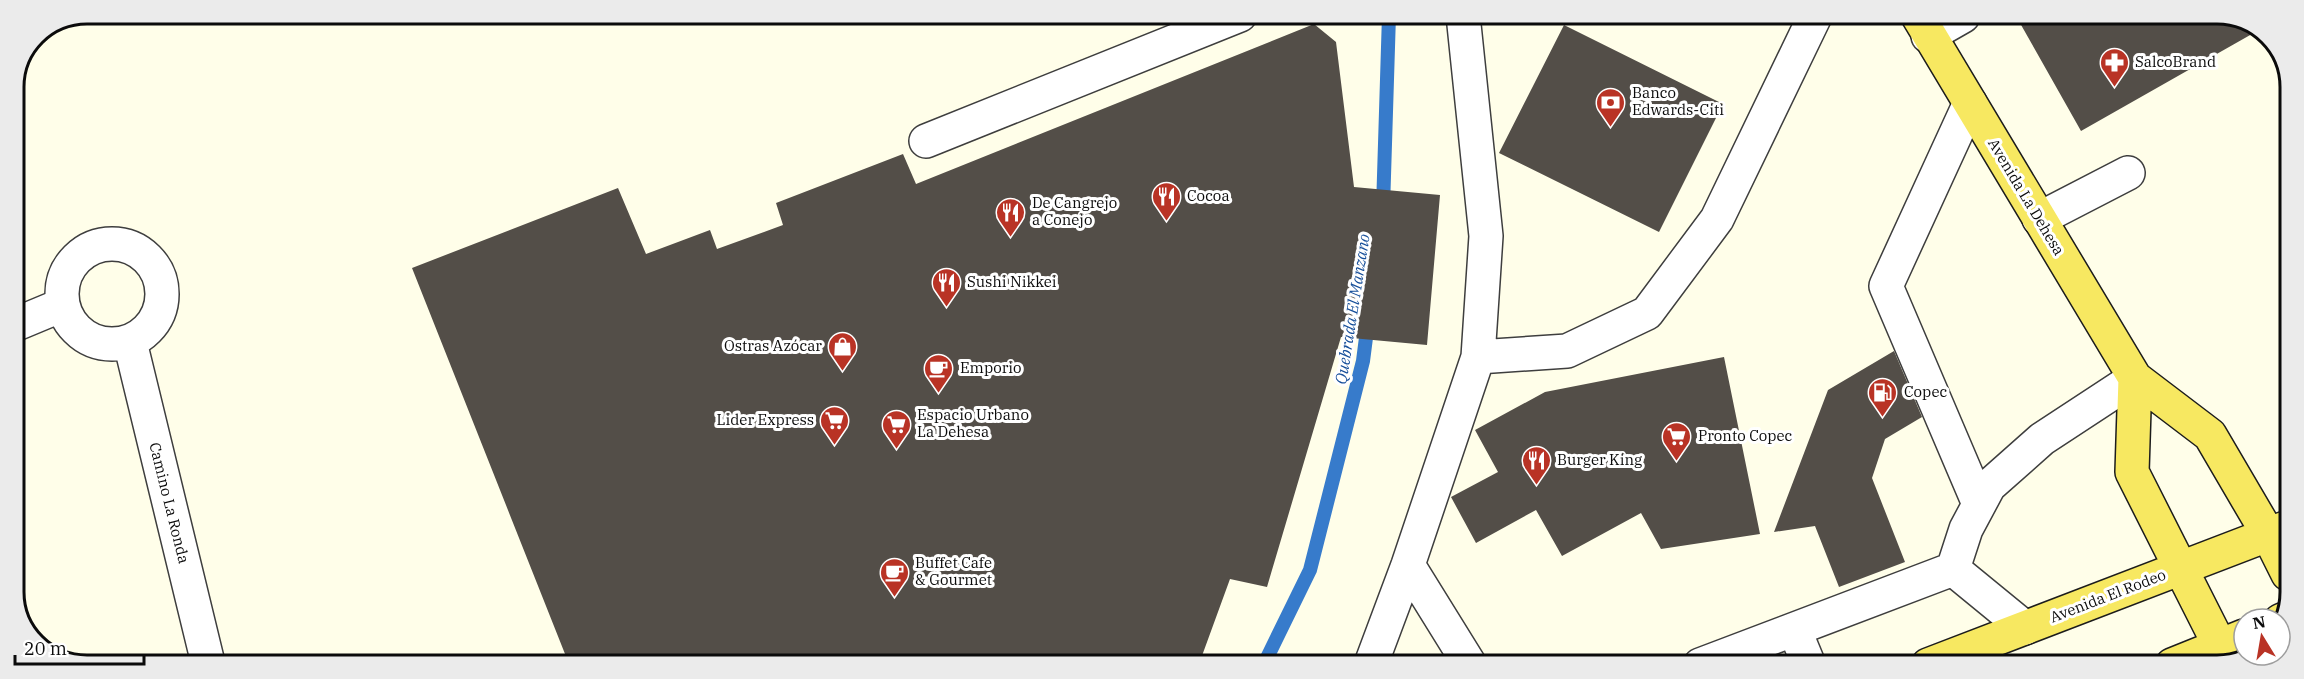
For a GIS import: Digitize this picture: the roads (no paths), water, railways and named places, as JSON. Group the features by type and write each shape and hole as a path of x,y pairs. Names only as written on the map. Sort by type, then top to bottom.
{"main road":[{"name":"Avenida La Dehesa","path":"1923,26 2135,378 2210,435 2278,531"},
{"path":"2135,378 2132,472 2180,568 2230,648 2206,655"},
{"name":"Avenida El Rodeo","path":"1954,655 2278,531"}],"street":[{"path":"926,141 1218,24"},
{"path":"1374,655 1408,565 1478,357 1486,236 1464,24"},
{"path":"1478,357 1567,351 1647,313 1717,219 1811,24"},
{"path":"1970,103 1886,286 1979,504"},
{"path":"2039,219 2128,172"},
{"path":"106,244 127,246 146,256 158,272 163,293 160,314 148,331 130,342 101,344 76,331 62,305 62,285 71,265 86,251 106,244"},
{"path":"24,321 62,305"},
{"name":"Camino La Ronda","path":"130,342 206,655"},
{"path":"1953,569 1966,529 1989,486 2043,440 2135,378"},
{"path":"1408,565 1464,655"},
{"path":"1953,569 2025,628"},
{"path":"1728,655 1953,569"},
{"path":"1795,631 1805,655"}],"waterway":[{"name":"Quebrada El Manzano","path":"1383,208 1389,24"},
{"name":"Quebrada El Manzano","path":"1268,655 1310,570 1363,361 1368,322"}],"place":[{"name":"SalcoBrand","path":"2114,88"},
{"name":"Banco Edwards-Citi","path":"1611,128"},
{"name":"Cocoa","path":"1166,222"},
{"name":"De Cangrejo a Conejo","path":"1011,238"},
{"name":"Sushi Nikkei","path":"946,308"},
{"name":"Ostras Azócar","path":"843,372"},
{"name":"Emporio","path":"939,394"},
{"name":"Copec","path":"1883,418"},
{"name":"Lider Express","path":"835,446"},
{"name":"Espacio Urbano La Dehesa","path":"896,450"},
{"name":"Pronto Copec","path":"1677,462"},
{"name":"Burger King","path":"1536,486"},
{"name":"Buffet Cafe & Gourmet","path":"894,598"}]}
